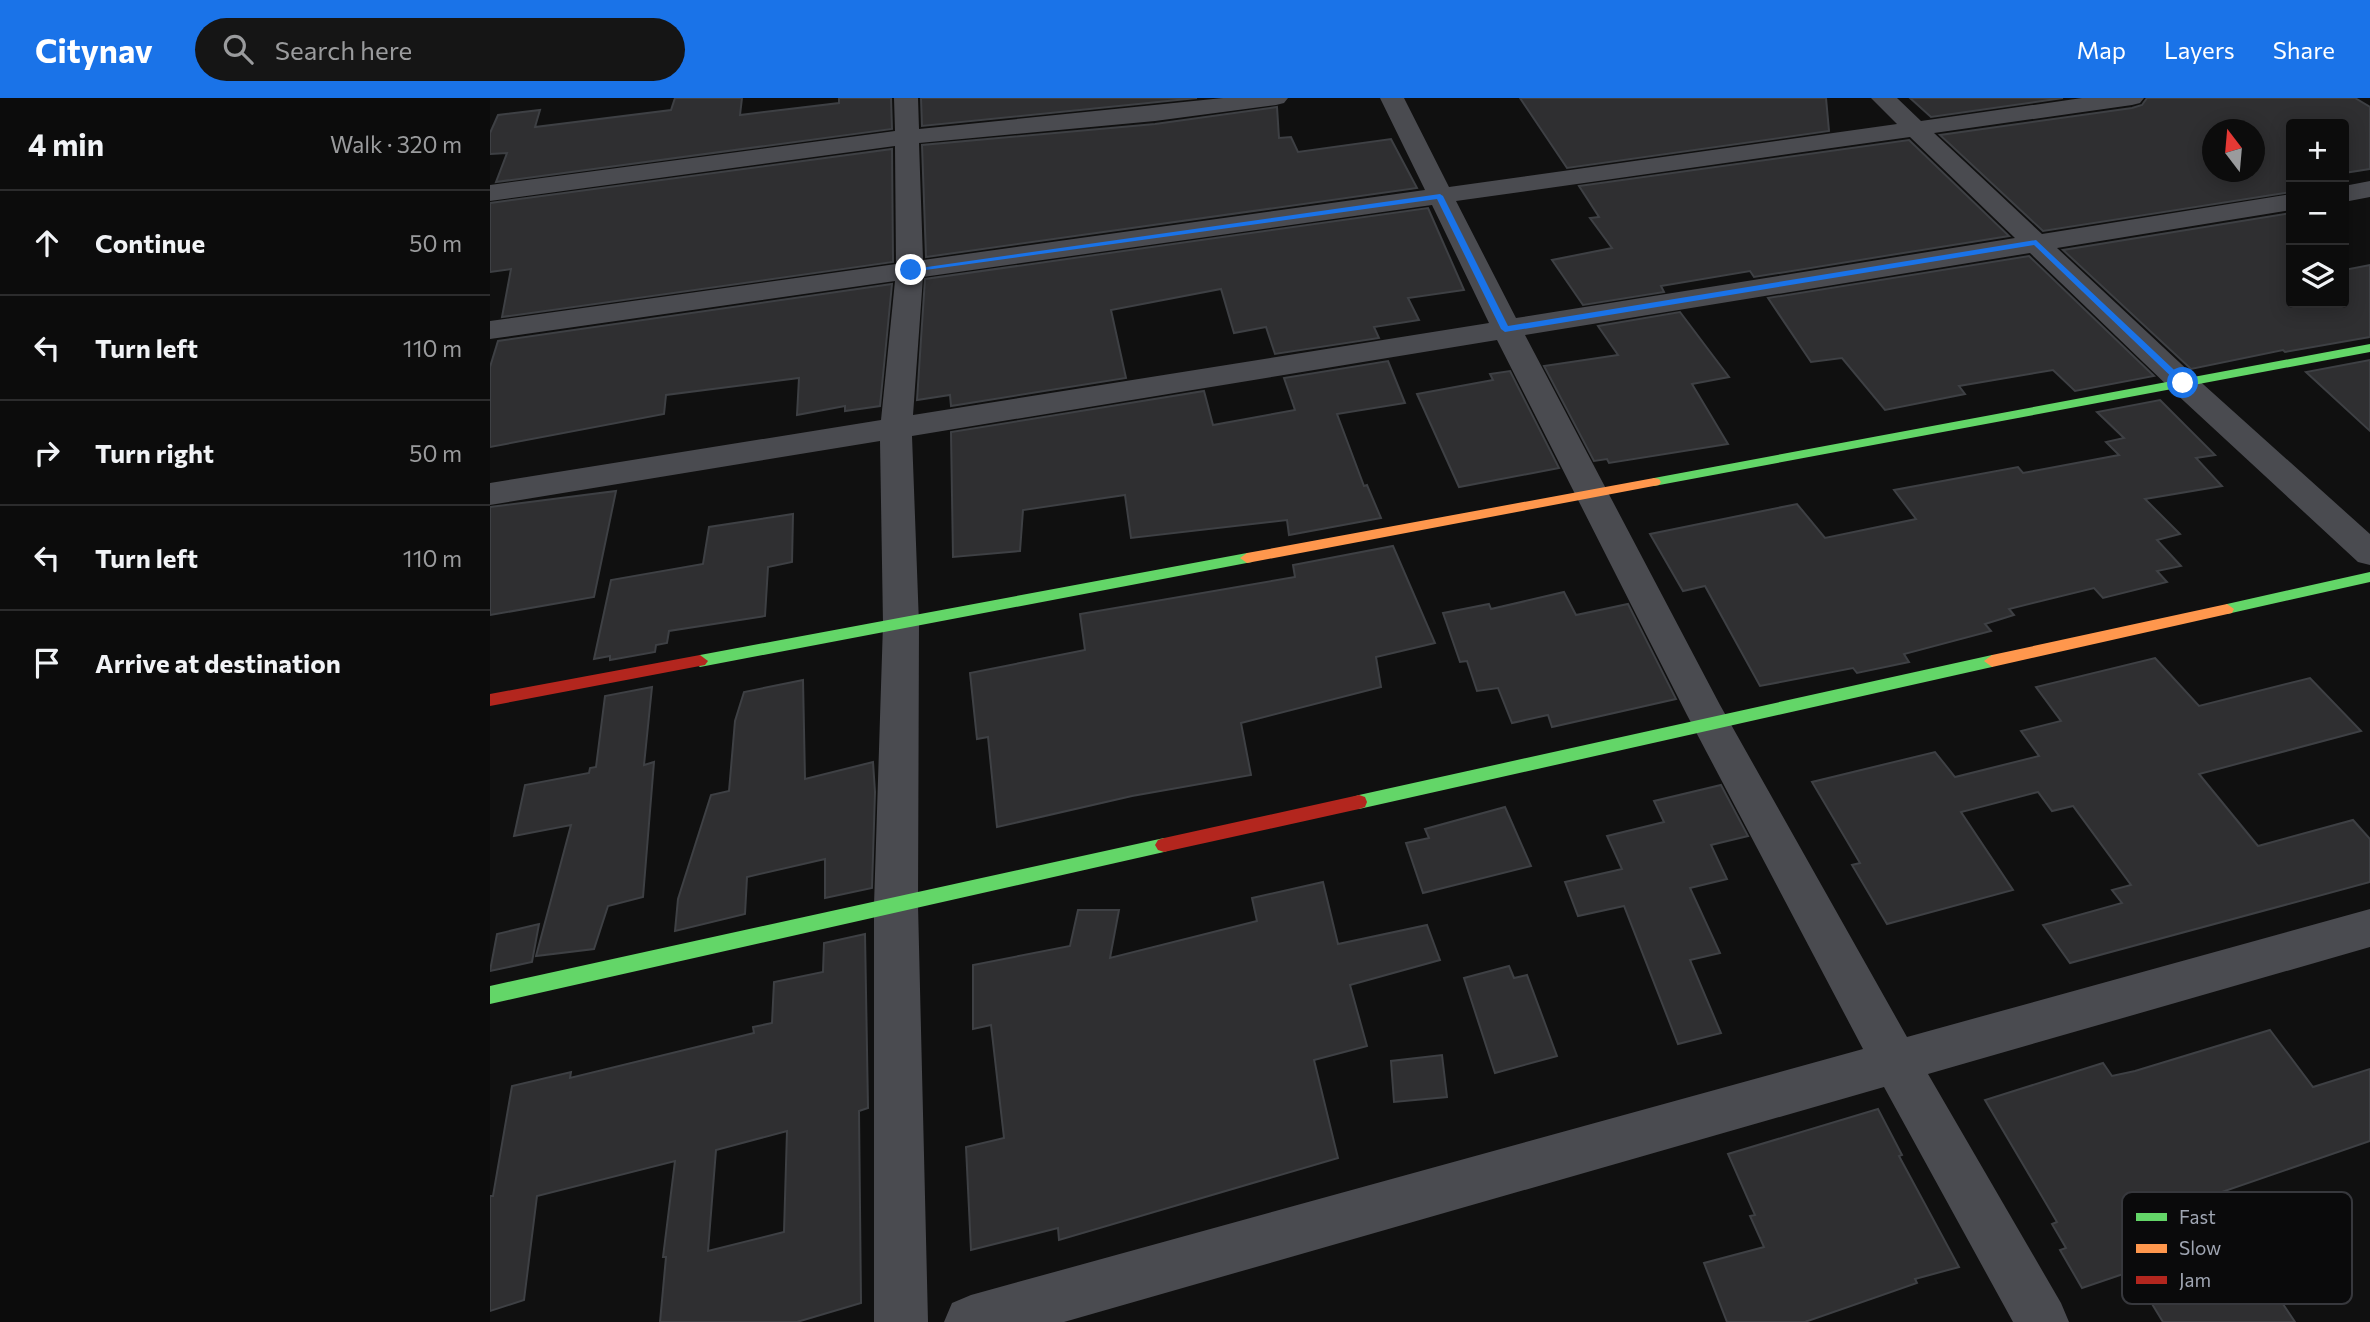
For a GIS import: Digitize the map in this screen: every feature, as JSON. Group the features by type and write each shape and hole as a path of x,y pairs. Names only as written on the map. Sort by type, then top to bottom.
{"street":[{"path":"901,1322 896,905 901,624 896,428 911,270 906,98"},
{"path":"490,192 908,137 1155,114 1276,98"},
{"path":"1392,98 1589,495 1893,1064 2042,1322"},
{"path":"1883,98 2183,383 2370,553"},
{"path":"490,330 2132,98"},
{"path":"2349,193 2370,189"},
{"path":"490,494 2286,203"},
{"path":"490,701 2370,348"},
{"path":"490,995 1712,721 2370,577"},
{"path":"971,1322 2370,928"}],"building":[{"path":"675,98 742,98 740,115 839,103 839,98 891,98 892,129 496,182 507,153 490,154 490,133 498,115 540,110 535,127 671,110"},
{"path":"921,98 1197,98 922,126"},
{"path":"1520,98 1826,98 1829,131 1567,168"},
{"path":"1910,98 2063,98 1931,117"},
{"path":"2147,98 2355,98 2370,107 2370,169 2349,172 2349,119 2286,119 2286,193 2043,231 1940,135 2142,105"},
{"path":"1277,107 1279,138 1291,137 1298,152 1391,139 1417,188 926,257 922,145 1155,124"},
{"path":"1909,140 2009,236 1754,277 1750,271 1661,286 1664,292 1583,305 1552,260 1612,248 1590,218 1599,217 1579,186"},
{"path":"892,149 893,262 502,317 511,269 490,272 490,203"},
{"path":"1428,208 1464,290 1408,298 1419,320 1374,327 1379,338 1275,354 1266,327 1234,333 1221,289 1111,310 1126,378 951,406 950,395 917,400 925,279"},
{"path":"2286,214 2286,308 2349,308 2349,269 2370,265 2370,337 2285,352 2283,350 2191,369 2063,250"},
{"path":"2029,256 2154,376 2075,391 2053,370 1959,386 1965,394 1885,410 1842,358 1811,362 1768,298"},
{"path":"892,284 880,406 845,411 845,406 797,415 799,378 666,395 664,414 490,447 490,367 498,341"},
{"path":"1680,312 1729,377 1692,384 1728,444 1609,463 1607,459 1594,461 1544,366 1618,355 1598,326"},
{"path":"2370,360 2370,431 2306,372"},
{"path":"1388,361 1405,403 1337,414 1364,486 1367,485 1381,518 1289,535 1287,520 1131,538 1125,495 1023,510 1020,551 953,557 951,432 1204,391 1213,425 1295,410 1284,378"},
{"path":"1510,371 1559,468 1459,487 1417,394 1493,380 1490,374"},
{"path":"2160,400 2215,455 2196,458 2222,486 2145,499 2180,534 2157,540 2181,566 2157,571 2167,582 2103,598 2094,588 2009,609 2014,615 1985,624 1991,631 1904,654 1909,662 1857,673 1853,668 1760,686 1705,586 1683,591 1650,534 1797,504 1825,538 1916,519 1894,490 2018,467 2023,473 2119,455 2106,442 2124,438 2097,412"},
{"path":"616,491 594,597 490,615 490,507"},
{"path":"793,514 792,562 768,567 765,616 669,631 667,643 656,645 655,652 610,660 610,656 594,659 611,580 703,564 709,527"},
{"path":"1393,546 1435,643 1376,657 1381,687 1241,723 1251,775 1132,796 997,827 988,737 977,739 970,673 1085,650 1080,614 1295,577 1293,565"},
{"path":"1564,592 1576,615 1628,604 1676,699 1552,727 1548,715 1512,723 1498,688 1477,691 1467,661 1460,662 1443,613 1489,604 1491,609"},
{"path":"2155,658 2199,706 2310,678 2361,731 2199,774 2258,846 2353,820 2370,839 2370,882 2070,963 2043,925 2122,903 2112,890 2131,885 2073,806 2052,811 2038,792 1961,812 2013,890 1887,924 1852,865 1860,863 1812,782 1935,752 1955,777 2039,756 2021,731 2061,721 2036,687"},
{"path":"803,680 805,779 873,762 875,792 872,888 825,898 825,859 747,877 745,914 675,931 678,899 711,795 729,791 735,721 744,692"},
{"path":"652,687 644,765 654,762 643,897 608,906 594,949 536,956 571,825 514,836 525,785 589,773 590,768 596,767 605,696"},
{"path":"1721,785 1748,836 1711,845 1727,879 1690,888 1720,953 1690,960 1721,1033 1678,1044 1624,906 1578,916 1565,882 1622,869 1607,836 1664,822 1654,801"},
{"path":"1505,807 1531,866 1423,893 1406,843 1429,838 1425,829"},
{"path":"1323,882 1338,944 1427,925 1440,960 1350,985 1367,1046 1314,1060 1338,1158 1059,1240 1058,1228 971,1250 966,1147 1004,1138 991,1025 973,1029 973,965 1070,946 1078,910 1119,910 1110,958 1257,921 1252,898"},
{"path":"539,924 532,962 490,971 497,934"},
{"path":"865,934 868,1108 859,1111 861,1303 797,1322 660,1322 666,1257 663,1257 675,1161 537,1196 524,1300 490,1311 490,1196 493,1196 512,1086 571,1072 570,1078 754,1033 753,1027 772,1023 774,982 823,972 824,943","holes":["787,1131 784,1232 708,1251 716,1150"]},
{"path":"1509,966 1514,978 1527,975 1557,1056 1495,1073 1464,978"},
{"path":"2270,1030 2313,1087 2370,1069 2370,1141 2222,1192 2122,1192 2122,1274 2082,1288 2060,1250 2066,1248 2052,1224 2057,1222 1985,1100 2103,1063 2112,1076"},
{"path":"1442,1055 1447,1097 1394,1102 1391,1061"},
{"path":"1878,1109 1902,1155 1899,1156 1959,1267 1915,1279 1917,1283 1805,1322 1727,1322 1704,1263 1764,1247 1750,1216 1755,1215 1728,1154"},
{"path":"2152,1304 2283,1304 2295,1322 2163,1322"}],"traffic: fast":[{"path":"1654,482 2370,348"},
{"path":"700,661 1247,558"},
{"path":"2227,609 2370,577"},
{"path":"1359,802 1992,661"},
{"path":"490,995 1164,845"}],"traffic: slow":[{"path":"1247,558 1654,482"},
{"path":"1992,661 2227,609"}],"traffic: jam":[{"path":"490,700 700,661"},
{"path":"1164,845 1359,802"}],"route":[{"path":"911,270 1440,196 1505,329 2036,243 2183,383"}]}
